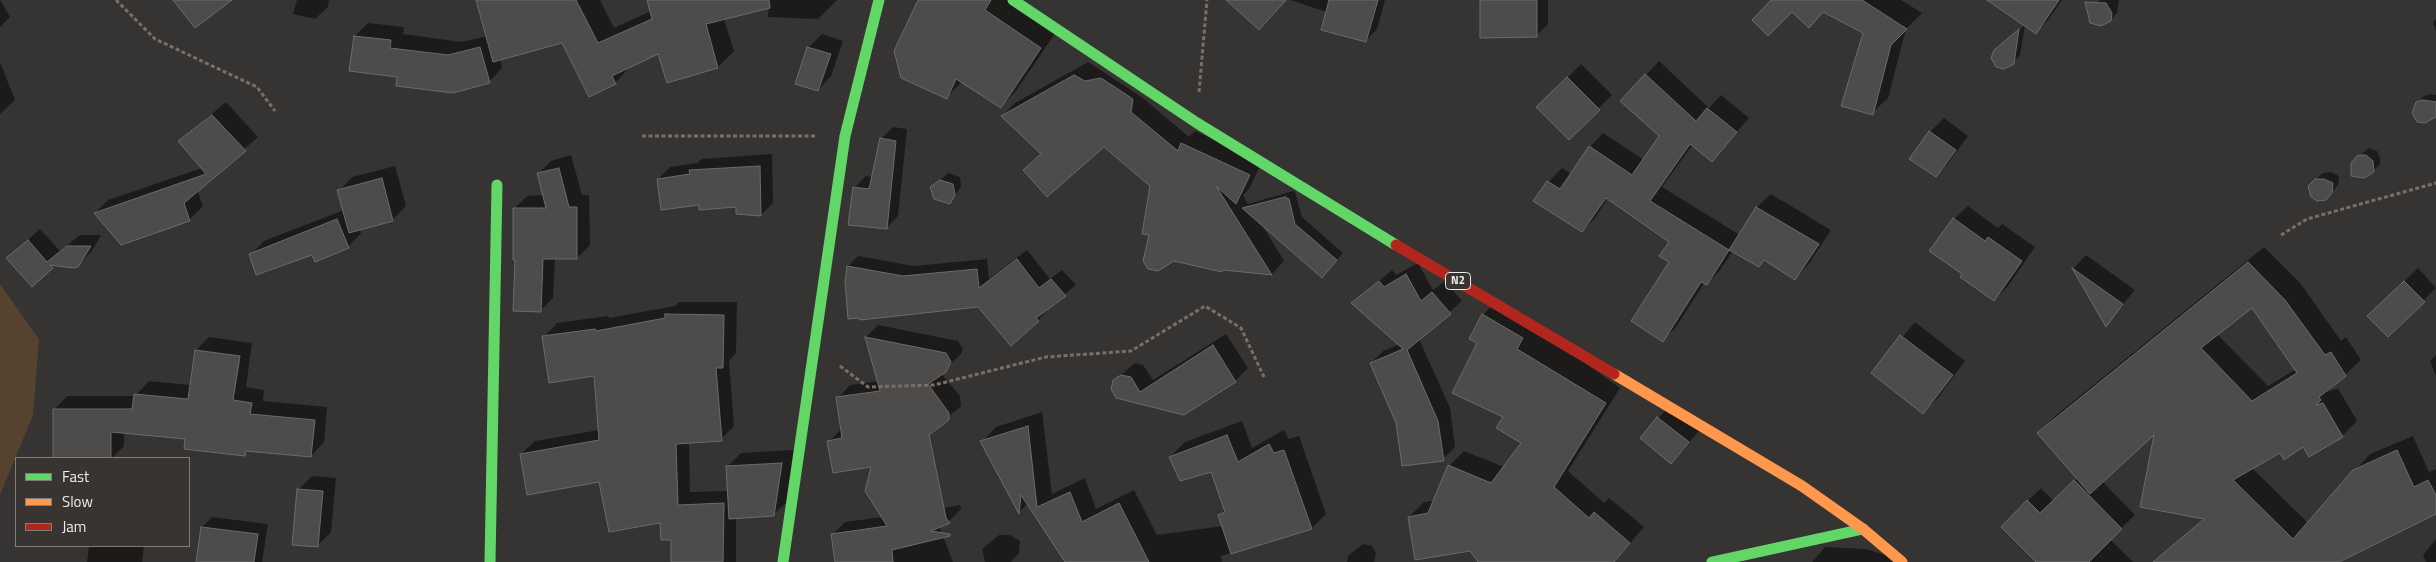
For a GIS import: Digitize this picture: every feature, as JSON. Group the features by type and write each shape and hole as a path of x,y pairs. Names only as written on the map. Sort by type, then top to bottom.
{"main road":[{"path":"783,562 845,136 879,0"},
{"name":"N2","path":"1014,0 1197,123 1349,218 1600,364 1802,486 1863,529 1902,562"},
{"path":"490,562 497,185"},
{"path":"1712,562 1863,529"}],"path":[{"path":"116,0 155,39 257,87 275,112"},
{"path":"1197,123 1208,0"},
{"path":"642,136 845,136"},
{"path":"2282,235 2307,219 2436,183"},
{"path":"815,349 868,386 934,385 1046,357 1131,351 1204,306 1241,328 1264,377"}],"shaded area":[{"path":"0,284 39,339 33,415 0,495"}],"building":[{"path":"173,0 232,0 195,28"},
{"path":"476,0 576,0 598,43 652,19 647,0 769,0 770,8 706,24 718,68 667,83 658,54 612,76 616,84 589,97 562,43 493,62"},
{"path":"918,0 991,0 985,10 1041,48 1001,108 956,79 947,99 901,78 894,51"},
{"path":"1226,0 1286,0 1259,30"},
{"path":"1329,0 1378,0 1366,42 1321,30"},
{"path":"1480,0 1537,0 1537,37 1480,38"},
{"path":"1771,0 1862,0 1907,29 1891,45 1873,115 1841,106 1863,33 1823,12 1809,28 1792,12 1768,36 1752,20"},
{"path":"1987,0 2059,0 2036,34"},
{"path":"2085,2 2106,3 2112,13 2111,21 2101,26 2090,23"},
{"path":"2019,29 2014,64 2004,69 1996,67 1991,58 1994,50"},
{"path":"354,36 391,40 390,48 448,55 480,47 490,83 453,93 396,86 397,77 349,71"},
{"path":"807,47 831,54 818,91 795,84"},
{"path":"1645,74 1696,121 1707,108 1737,132 1712,162 1690,144 1650,201 1729,250 1707,285 1701,282 1663,342 1631,321 1669,262 1659,256 1669,242 1606,198 1582,232 1533,201 1547,181 1560,189 1589,146 1632,175 1659,136 1620,101"},
{"path":"1074,75 1085,81 1101,78 1133,99 1131,112 1178,151 1181,143 1250,175 1236,204 1216,186 1272,275 1223,270 1222,272 1174,261 1158,271 1148,269 1143,261 1149,235 1142,234 1150,186 1104,147 1047,197 1023,170 1041,154 1001,116"},
{"path":"1567,77 1600,110 1569,140 1536,107"},
{"path":"2423,100 2436,102 2436,117 2425,123 2417,122 2412,113 2416,102"},
{"path":"212,115 246,151 184,203 190,221 121,245 94,213 206,174 178,141"},
{"path":"1929,131 1956,150 1936,177 1909,159"},
{"path":"880,138 896,141 887,229 848,225 853,187 869,189"},
{"path":"2366,155 2373,161 2374,172 2364,178 2351,176 2351,163 2357,156"},
{"path":"760,166 761,216 736,214 736,207 699,210 699,205 661,210 657,179 690,174 689,170"},
{"path":"559,168 569,207 577,207 577,259 543,259 541,312 513,311 515,260 513,260 513,208 546,208 537,173"},
{"path":"382,178 393,221 349,233 337,190"},
{"path":"2315,179 2324,179 2333,183 2332,193 2326,200 2317,201 2311,197 2308,186"},
{"path":"940,180 953,184 955,195 950,204 934,199 930,187"},
{"path":"1285,197 1289,199 1295,224 1337,260 1322,278 1242,208"},
{"path":"1756,207 1819,244 1795,280 1764,260 1759,267 1729,250"},
{"path":"1953,218 1985,241 1988,237 2022,261 1994,301 1960,277 1962,274 1929,251"},
{"path":"337,219 349,248 315,262 312,255 256,275 249,254"},
{"path":"28,240 47,262 67,246 91,246 78,267 50,265 53,268 32,287 6,258"},
{"path":"1017,259 1039,288 1051,279 1066,296 1036,318 1039,321 1011,346 978,307 860,320 859,318 848,319 845,282 847,266 903,276 977,269 979,288"},
{"path":"2248,262 2285,300 2325,355 2331,352 2346,376 2319,397 2321,400 2316,405 2323,403 2343,437 2309,457 2303,447 2284,460 2280,453 2233,480 2293,539 2353,470 2397,450 2414,487 2428,480 2436,495 2436,514 2339,562 2153,562 2204,519 2140,507 2154,435 2090,494 2037,433","holes":["2252,308 2297,373 2252,401 2201,348"]},
{"path":"2072,268 2123,304 2106,327"},
{"path":"1406,274 1421,301 1432,292 1451,314 1407,350 1438,421 1444,461 1402,466 1396,423 1370,363 1403,349 1351,303 1379,281 1384,287"},
{"path":"2404,281 2425,302 2388,337 2367,316"},
{"path":"665,314 724,315 723,368 716,368 722,441 676,444 678,505 724,503 723,562 671,562 671,540 661,540 660,523 609,532 599,482 527,495 520,454 599,440 594,376 549,383 542,336 595,329 596,331 665,318"},
{"path":"1482,314 1523,338 1517,349 1606,403 1554,487 1589,518 1594,512 1630,543 1614,562 1478,562 1470,551 1415,560 1408,517 1428,513 1448,465 1491,483 1521,443 1496,428 1503,417 1452,393 1477,343 1469,339"},
{"path":"1900,335 1953,375 1923,414 1871,373"},
{"path":"865,337 946,353 951,362 946,372 928,384 949,413 949,420 929,435 946,518 950,523 931,531 950,534 950,536 892,550 893,562 835,562 831,534 887,526 865,491 871,467 833,473 827,441 842,438 836,397 880,391"},
{"path":"1213,345 1236,382 1184,415 1116,398 1111,389 1113,380 1121,375 1131,377 1140,392"},
{"path":"195,350 240,356 233,400 252,403 250,414 315,420 311,457 246,451 245,456 184,449 185,439 111,432 111,457 53,457 53,409 132,409 134,394 188,399"},
{"path":"1657,417 1689,442 1671,464 1640,438"},
{"path":"1028,426 1037,507 1070,492 1082,522 1119,503 1149,562 1065,562 1021,495 1019,514 980,441"},
{"path":"1227,435 1238,462 1269,444 1274,453 1284,450 1312,529 1231,554 1218,515 1225,512 1211,472 1180,481 1169,457"},
{"path":"782,463 774,516 729,519 726,466"},
{"path":"2074,480 2122,529 2089,562 2036,562 2001,527 2027,500 2040,513"},
{"path":"297,489 323,491 318,547 292,545"},
{"path":"201,527 258,534 254,562 196,562"}],"traffic: fast":[{"path":"783,562 845,136 879,0"},
{"path":"1013,0 1197,123 1396,245"},
{"path":"490,562 497,185"},
{"path":"1712,562 1863,529"}],"traffic: slow":[{"path":"1614,374 1802,486 1863,529 1902,562"}],"traffic: jam":[{"path":"1396,245 1614,374"}]}
